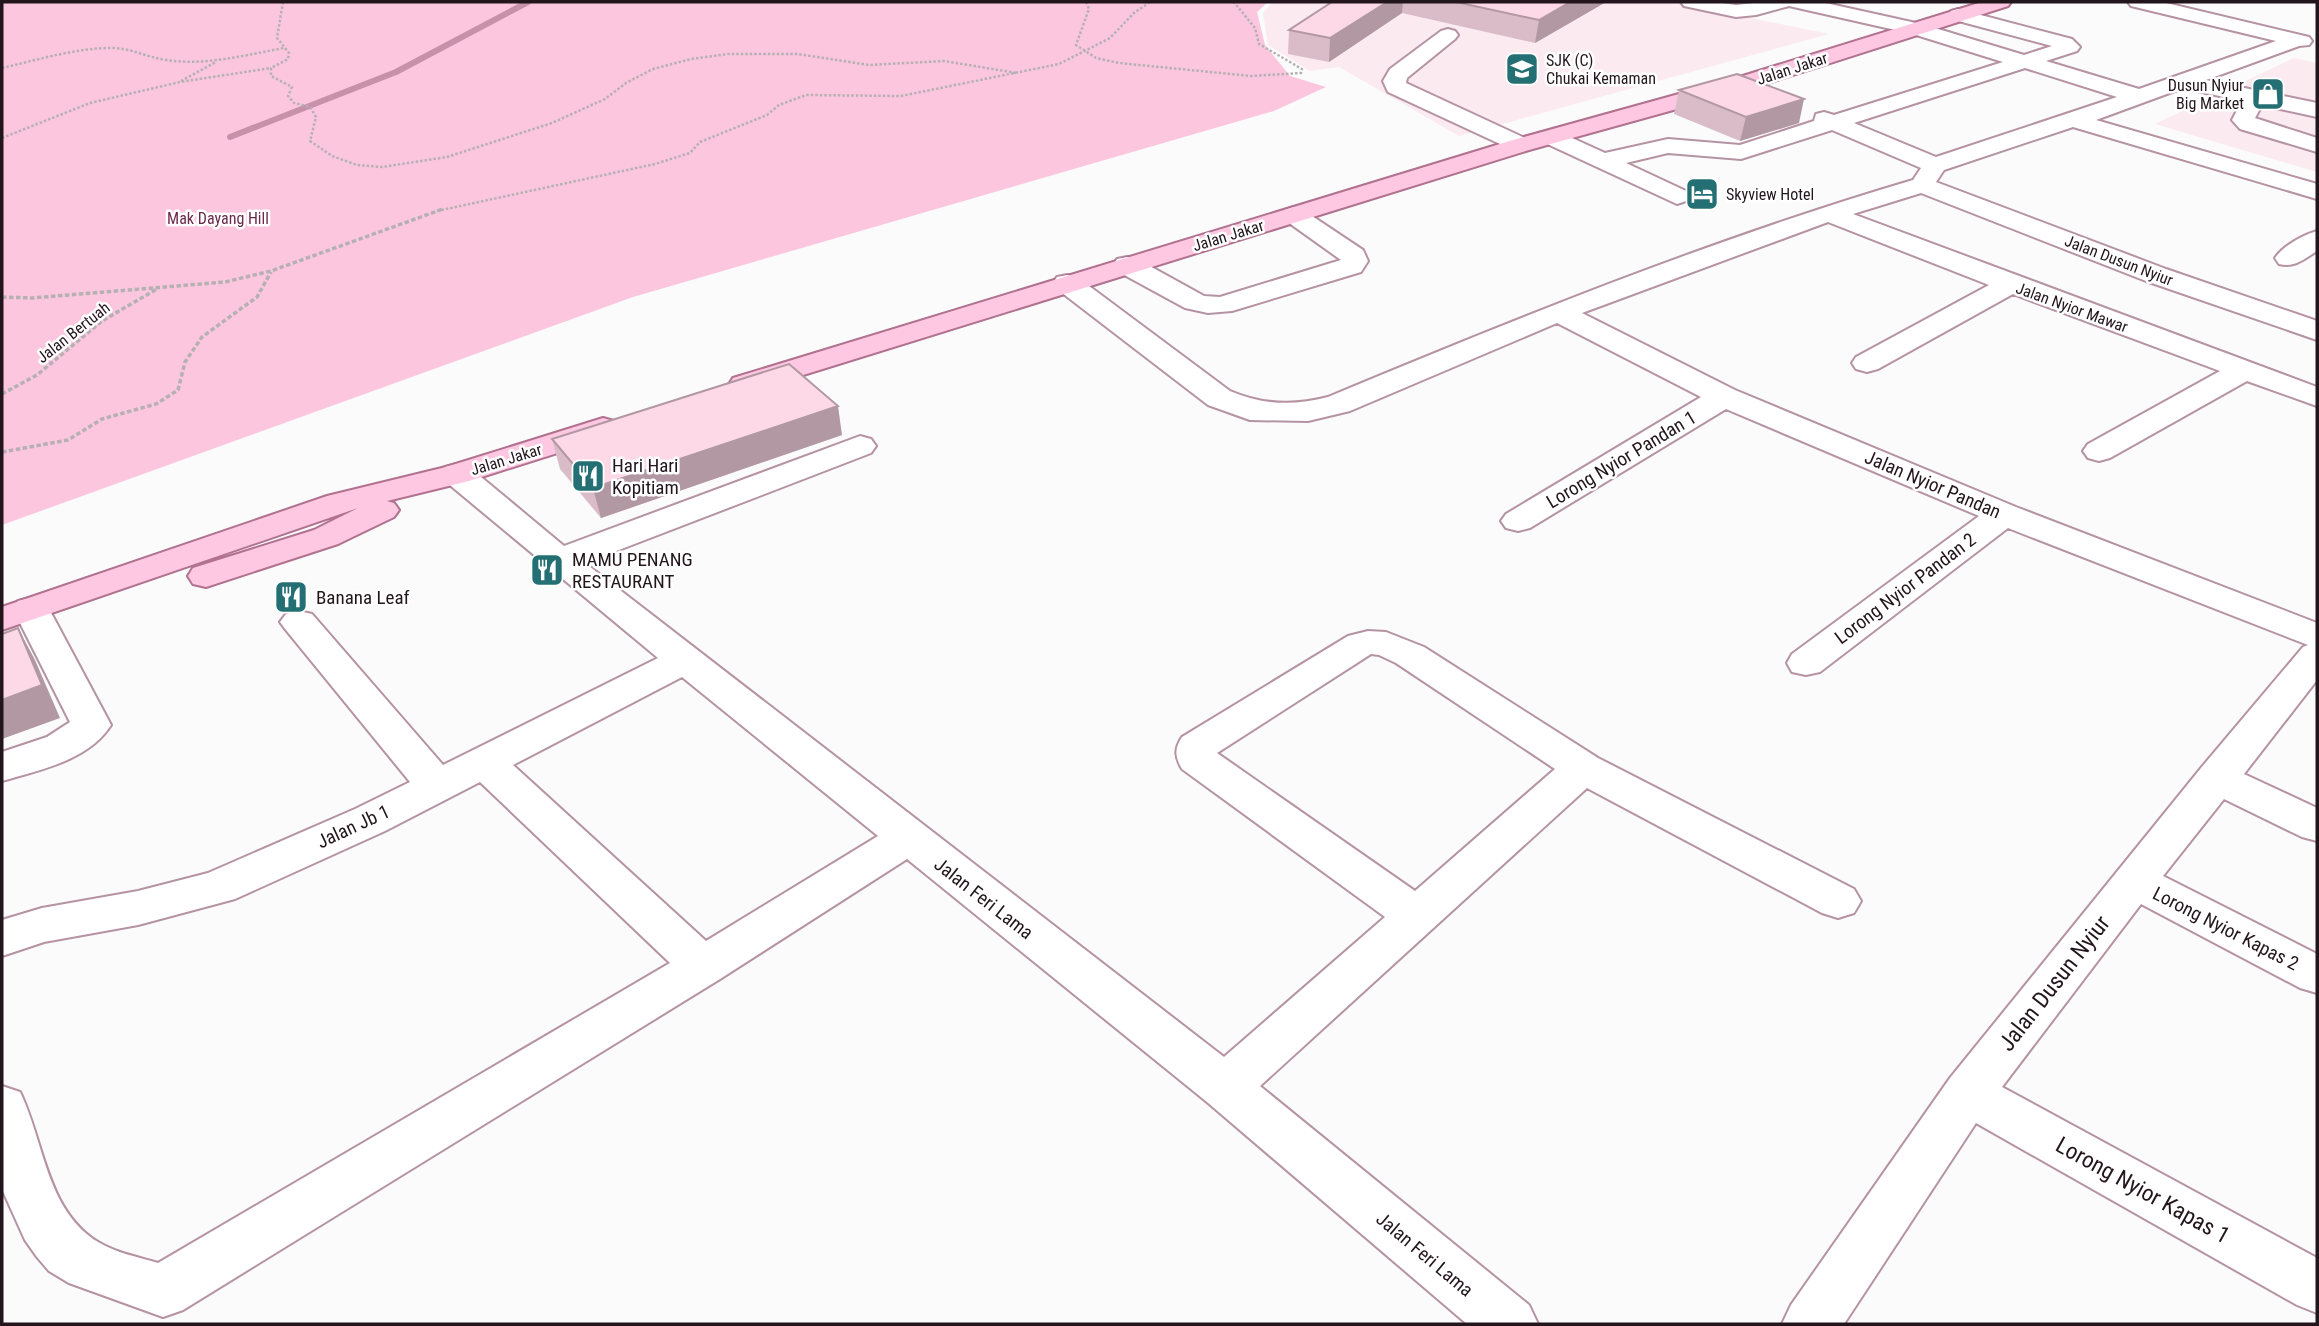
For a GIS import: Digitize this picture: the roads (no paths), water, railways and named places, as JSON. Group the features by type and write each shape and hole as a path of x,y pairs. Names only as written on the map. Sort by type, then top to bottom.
{"main road":[{"name":"Jalan Jakar","path":"722,391 1550,136 1741,84 2001,2"},
{"name":"Jalan Jakar","path":"2,645 25,620 326,537 457,474 629,420"}],"street":[{"path":"1691,2 1740,12 1753,12 1782,2"},
{"path":"1796,2 1918,29 2141,97"},
{"path":"1602,161 1668,146 1741,152 2070,47 2065,43 1881,2"},
{"path":"2140,2 2147,2"},
{"path":"2140,2 2306,41"},
{"path":"1448,34 1398,74 1394,81 1396,87 1521,145"},
{"path":"1067,283 1219,398 1250,411 1308,412 1339,404 1558,312 2073,120 2271,50 2306,41"},
{"path":"2271,50 2317,59"},
{"path":"2184,82 2317,130"},
{"path":"1741,84 1777,99"},
{"path":"2250,105 2317,110"},
{"path":"2250,105 2243,120 2248,124 2317,145"},
{"name":"Jalan Dusun Nyiur","path":"1800,109 1835,124 1928,175 2156,275 2317,331"},
{"path":"2073,120 2317,192"},
{"path":"1550,136 1677,196"},
{"name":"Jalan Nyior Mawar","path":"1828,213 2317,397"},
{"path":"1127,265 1195,302 1222,305 1351,266 1355,261 1354,256 1294,215"},
{"path":"2288,258 2317,239"},
{"path":"1867,363 2011,284"},
{"name":"Jalan Nyior Pandan","path":"1558,312 1724,397 2004,514 2317,636"},
{"path":"2099,451 2245,370"},
{"name":"Lorong Nyior Pandan 1","path":"1518,522 1724,397"},
{"path":"559,561 860,446"},
{"name":"Jalan Feri Lama","path":"457,474 559,561 1225,1087 1509,1324"},
{"name":"Lorong Nyior Pandan 2","path":"1805,663 2004,514"},
{"path":"2,767 65,744 82,735 90,725 25,620"},
{"path":"299,622 437,786"},
{"path":"1418,917 1197,759 1196,747 1361,644 1374,640 1409,655 1583,768 1838,901"},
{"name":"Jalan Dusun Nyiur","path":"1811,1324 1968,1093 2216,778 2317,655"},
{"name":"Jalan Jb 1","path":"2,938 38,925 138,908 219,887 437,786 685,660"},
{"path":"484,762 703,966"},
{"path":"1225,1087 1583,768"},
{"path":"2216,778 2317,826"},
{"path":"2,1107 19,1166 47,1224 69,1253 109,1273 163,1291 703,966 908,838"},
{"name":"Lorong Nyior Kapas 2","path":"2134,881 2317,975"},
{"name":"Lorong Nyior Kapas 1","path":"1968,1093 2317,1287"}],"waterway":[{"path":"230,137 396,72 528,2"}],"place":[{"name":"SJK (C) Chukai Kemaman","path":"1522,69"},
{"name":"Dusun Nyiur Big Market","path":"2268,94"},
{"name":"Skyview Hotel","path":"1702,194"},
{"name":"Hari Hari Kopitiam","path":"588,476"},
{"name":"MAMU PENANG RESTAURANT","path":"547,570"},
{"name":"Banana Leaf","path":"291,597"}],"park label":[{"name":"Mak Dayang Hill","path":"218,218"}]}
